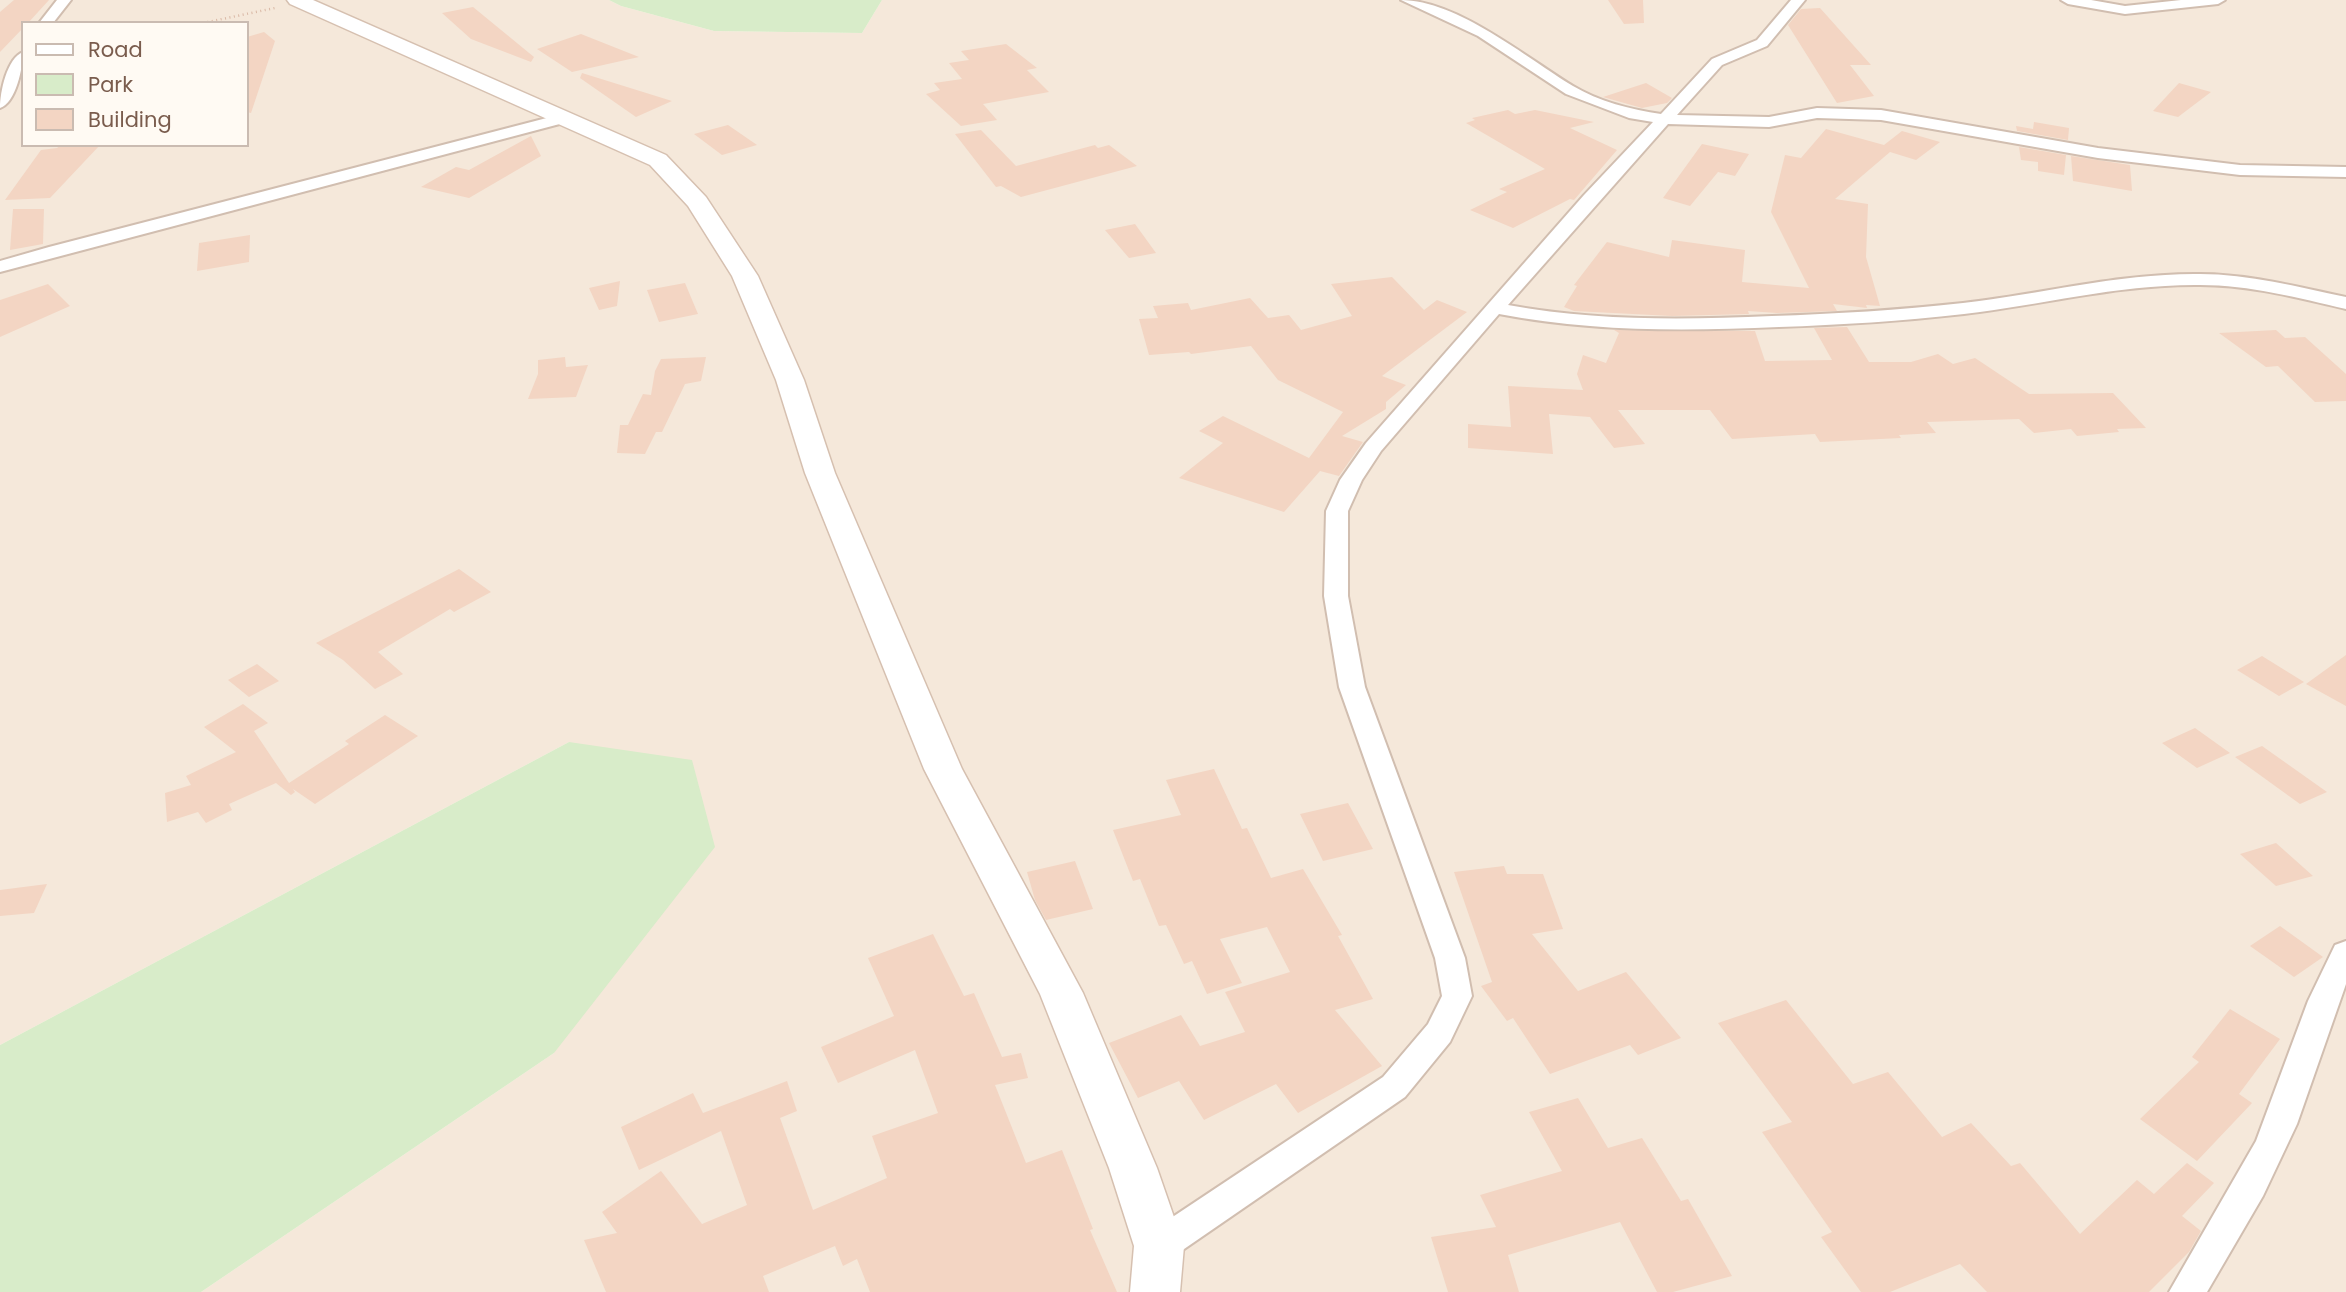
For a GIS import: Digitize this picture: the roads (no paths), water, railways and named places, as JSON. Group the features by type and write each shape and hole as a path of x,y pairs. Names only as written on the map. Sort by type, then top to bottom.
{"street":[{"path":"48,21 64,0"},
{"path":"1408,0 1483,33 1572,90 1634,115 1665,119 1769,122 1817,113 1881,115 2098,153 2240,170 2346,172"},
{"path":"1159,1246 1394,1087 1438,1033 1457,996 1450,958 1352,687 1336,596 1337,511 1351,480 1373,447 1466,338 1717,62 1762,43 1798,0"},
{"path":"2068,0 2125,10 2218,0"},
{"path":"300,1 658,159 697,202 746,276 790,380 821,473 943,769 1061,993 1133,1168 1159,1246 1155,1292"},
{"path":"0,103 6,75 21,58"},
{"path":"0,267 566,118"},
{"path":"1496,308 1582,322 1672,327 1883,315 1989,305 2086,288 2189,280 2231,281 2346,303"},
{"path":"2187,1292 2220,1241 2271,1146 2328,985 2346,953"}]}
